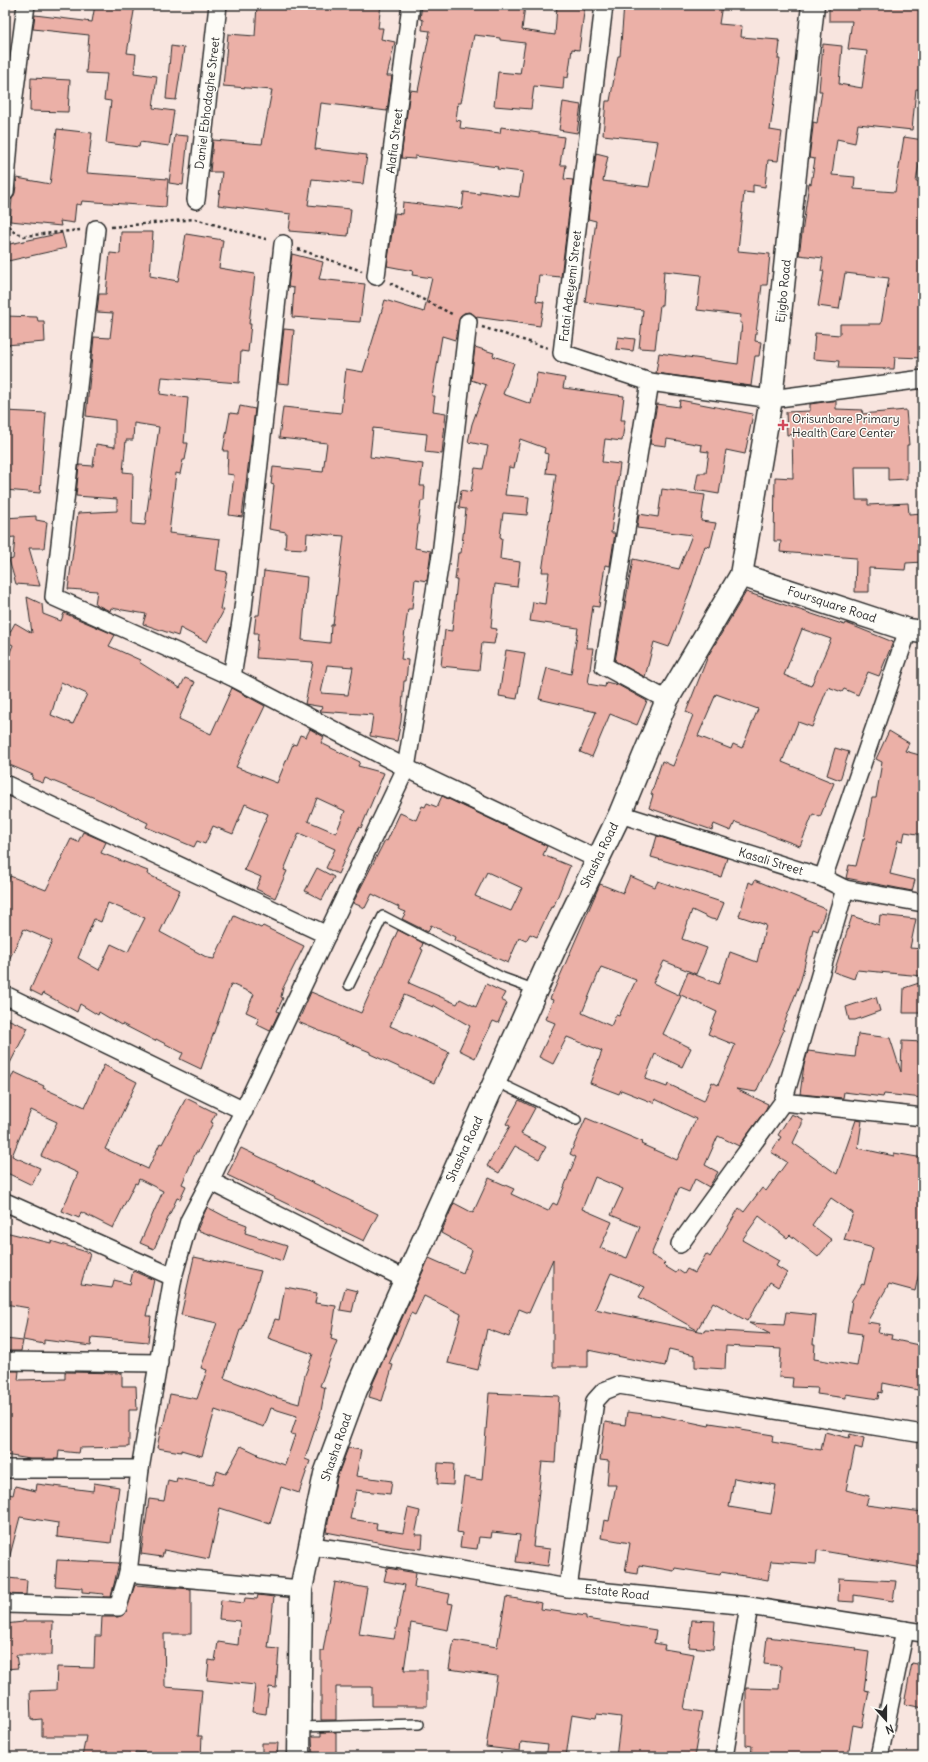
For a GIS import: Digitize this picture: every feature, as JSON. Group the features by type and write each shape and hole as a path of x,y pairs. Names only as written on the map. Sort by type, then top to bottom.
{"street":[{"path":"5,192 11,119 26,5"},
{"name":"Daniel Ebhodaghe Street","path":"196,200 218,5"},
{"name":"Alafia Street","path":"376,276 411,5"},
{"name":"Fatai Adeyemi Street","path":"604,5 562,353 650,382 771,399 923,379"},
{"name":"Ejigbo Road","path":"741,575 771,399 813,5"},
{"path":"96,229 54,597 232,677 406,768 597,859"},
{"path":"232,677 243,609 283,244"},
{"path":"5,1604 118,1607 128,1573 140,1469 173,1277 189,1221 210,1182 406,768 441,555 468,322"},
{"path":"650,382 604,666 667,700"},
{"name":"Shasha Road","path":"299,1757 300,1589 311,1546 325,1474 356,1390 536,990 597,859 620,814 667,700 741,575"},
{"name":"Foursquare Road","path":"741,575 916,631"},
{"path":"824,878 916,631"},
{"path":"5,784 327,935"},
{"name":"Kasali Street","path":"620,814 824,878 845,889 923,904"},
{"path":"680,1244 783,1102 845,889"},
{"path":"5,995 244,1111"},
{"path":"783,1102 923,1117"},
{"path":"210,1182 405,1279"},
{"path":"5,1202 173,1277"},
{"path":"5,1362 159,1363"},
{"path":"568,1588 595,1401 604,1391 619,1385 923,1434"},
{"path":"5,1469 140,1469"},
{"name":"Estate Road","path":"311,1546 568,1588 749,1606 923,1633"},
{"path":"128,1573 300,1589"},
{"path":"724,1757 749,1606"},
{"path":"879,1757 905,1630"}],"lane":[{"path":"350,985 383,916 503,978 536,990"},
{"path":"495,1081 576,1120"},
{"path":"300,1727 419,1724"}],"path":[{"path":"5,215 12,231 24,236 194,219 283,244 376,276"}],"building":[{"path":"95,5 135,5 127,53 136,54 134,73 157,76 153,108 174,111 169,146 140,142 139,147 106,143 111,101 104,100 107,74 86,73 89,35 33,29 35,15 92,22"},
{"path":"257,5 381,5 378,28 383,28 381,39 395,42 387,76 392,76 387,111 321,103 315,149 367,155 363,184 312,179 308,205 351,209 348,236 289,231 291,214 218,205 222,172 210,172 213,140 262,144 272,90 223,86 228,34 255,36"},
{"path":"422,5 525,5 522,30 555,35 557,5 585,5 579,50 572,49 568,78 564,77 563,89 534,86 531,109 494,106 498,72 520,74 525,43 474,35 461,103 458,103 456,120 461,121 460,128 500,133 501,127 564,137 560,165 566,165 564,179 573,180 561,277 539,275 536,301 544,302 540,326 476,317 469,312 460,316 455,340 442,336 432,396 435,396 433,411 446,413 442,454 425,452 427,434 373,428 370,457 423,464 420,486 425,486 424,501 421,501 415,548 431,551 427,581 415,579 412,609 408,609 401,659 408,660 406,681 404,681 401,721 397,741 370,736 373,715 320,711 323,707 305,704 313,662 256,658 258,633 254,633 256,615 259,615 264,571 307,577 302,640 330,643 331,625 333,625 344,536 307,533 306,549 285,548 286,532 269,529 274,485 271,484 273,467 323,472 327,443 279,438 283,407 341,413 346,369 363,372 385,300 424,312 432,278 412,275 413,271 387,266 395,213 402,214 403,202 462,209 464,192 480,194 480,191 519,197 523,172 497,169 498,167 415,156 415,159 401,158 410,90 418,91 430,31 422,30 423,20 420,19","holes":["327,665 353,667 348,695 321,693"]},
{"path":"624,5 722,5 719,24 742,26 741,37 779,40 778,42 780,42 778,59 780,59 770,130 782,132 778,161 768,160 765,187 753,185 753,193 744,192 738,251 770,254 767,285 762,285 755,341 761,342 759,356 755,356 751,386 656,373 659,353 738,364 742,323 740,323 741,315 697,310 701,275 664,271 662,305 660,305 655,349 639,348 643,310 585,302 596,221 588,219 596,153 608,156 603,181 649,187 658,141 603,135 606,101 610,101 618,56 620,56"},
{"path":"829,5 923,5 923,90 916,89 912,130 858,124 855,143 837,139 832,175 855,177 854,189 895,192 904,137 923,140 916,182 923,182 923,358 895,357 894,369 838,368 839,361 813,359 815,333 840,335 840,324 881,324 889,278 845,273 839,309 818,306 824,271 821,271 823,258 799,255 809,183 811,184 815,159 809,158 813,122 817,123 822,91 819,91 823,44 842,46 839,84 862,88 867,51 848,49 852,21 829,21"},
{"path":"171,46 184,48 176,100 166,99"},
{"path":"31,78 70,80 68,112 30,111"},
{"path":"563,102 581,105 577,133 559,130"},
{"path":"57,129 92,133 87,173 168,179 166,207 82,201 81,205 76,204 74,223 60,221 61,226 10,221 12,199 15,193 17,178 50,184"},
{"path":"175,135 188,136 183,185 169,183"},
{"path":"121,232 153,232 150,276 178,281 186,234 223,240 219,268 255,274 249,324 251,324 248,352 241,351 239,383 162,377 160,394 188,398 184,443 188,443 185,460 183,460 180,474 176,473 169,533 220,539 216,570 227,572 220,609 224,610 207,642 180,628 178,636 143,624 146,614 111,608 110,611 95,604 97,591 68,589 78,513 117,511 117,499 76,496 79,465 93,466 96,444 115,447 115,420 86,416 94,337 110,338 113,313 97,312 99,294 106,294 110,253 120,254","holes":["134,423 159,427 145,525 132,524 133,473 123,472 126,440 133,440"]},
{"path":"62,233 66,248 8,261 5,245"},
{"path":"292,254 323,262 319,279 365,284 360,322 292,317 294,288 288,287"},
{"path":"5,316 37,317 38,321 44,321 45,342 5,345"},
{"path":"284,329 294,330 289,384 278,383"},
{"path":"618,337 635,339 633,351 616,349"},
{"path":"475,347 494,353 493,356 514,363 503,394 531,404 537,373 565,378 563,388 624,396 621,420 625,420 622,441 605,439 602,462 620,464 611,533 615,533 610,566 605,565 599,607 593,606 587,648 593,648 588,684 605,687 606,682 618,685 647,701 637,725 610,714 592,757 580,752 596,712 539,699 547,668 571,674 578,628 530,621 533,602 545,604 549,572 542,572 556,474 546,473 548,454 544,453 545,448 520,439 514,468 509,467 505,495 529,497 527,515 503,513 500,537 502,538 500,559 520,562 517,587 495,584 491,628 497,629 494,644 482,643 479,670 441,666 445,630 452,631 458,553 461,553 466,509 459,508 461,490 471,492 475,468 483,469 488,446 468,442 472,424 486,385 471,380"},
{"path":"680,400 753,414 745,454 726,450 719,494 695,490 698,473 706,473 709,452 701,451 702,445 667,439 666,446 650,444 657,404 679,407"},
{"path":"836,401 836,409 863,410 862,414 906,410 909,445 907,445 907,479 888,480 888,467 855,467 856,500 868,500 868,505 908,503 909,514 923,513 923,562 906,563 905,570 869,568 869,592 855,592 856,558 780,552 781,541 774,541 775,477 793,478 792,434 787,435 786,412 810,411 810,404"},
{"path":"240,406 255,409 242,517 229,515 234,475 227,474 228,451 223,451 230,413 238,414"},
{"path":"5,411 46,413 40,493 5,490"},
{"path":"662,489 705,495 701,521 716,523 710,547 705,546 669,647 654,642 645,677 615,661 633,559 679,569 692,535 637,528 639,514 658,517"},
{"path":"36,516 36,520 47,522 44,548 29,548 40,586 16,584 9,560 13,559 15,537 5,538 5,518"},
{"path":"746,592 845,625 846,623 893,642 879,676 868,672 858,695 844,689 842,692 828,687 812,727 798,722 782,762 834,783 820,817 813,814 800,846 735,822 731,831 714,824 712,830 649,808 653,795 651,794 662,761 673,766 693,715 686,712 708,656","holes":["802,629 831,639 811,686 784,675","716,694 758,709 742,748 733,744 731,749 698,736"]},
{"path":"27,597 42,604 43,614 61,621 64,613 115,635 109,646 140,660 139,662 180,688 185,678 195,682 179,719 211,734 232,688 265,706 236,767 277,783 293,744 296,745 300,735 306,737 310,729 324,737 321,743 360,762 358,766 384,773 361,828 359,827 338,874 326,868 335,849 299,833 284,870 287,871 275,898 256,889 261,877 244,870 268,814 245,804 233,834 213,826 205,844 197,841 194,847 146,827 148,823 95,798 45,778 43,783 32,779 33,775 5,763 5,664 13,645 5,641 15,623 32,633","holes":["61,682 87,694 73,724 51,715","317,798 345,811 336,833 308,821"]},
{"path":"506,650 525,653 517,699 499,696"},
{"path":"889,731 909,743 905,751 923,756 923,835 905,832 903,841 898,840 890,874 915,880 912,891 846,878 849,865 856,866 864,839 872,798 876,798 882,762 876,759"},
{"path":"835,748 849,752 840,780 827,775"},
{"path":"442,796 547,846 543,855 570,866 553,908 551,907 537,937 530,934 526,941 519,938 508,963 454,940 455,937 431,925 428,932 402,919 406,912 372,894 365,908 353,903 385,840 387,841 400,813 416,820 422,806 425,807 427,803 437,807","holes":["487,872 522,888 511,911 475,896"]},
{"path":"83,832 106,842 101,853 148,871 147,874 180,890 160,932 208,958 214,959 234,916 261,928 263,926 304,946 283,988 281,997 283,998 277,1011 279,1012 270,1031 256,1024 259,1018 246,1012 254,994 231,984 201,1069 180,1059 183,1053 156,1039 155,1041 122,1024 121,1025 99,1012 98,1015 80,1004 77,1012 43,993 42,996 30,990 52,941 24,929 5,968 5,888 10,876 46,890 71,839 78,842","holes":["108,903 145,918 128,952 111,944 99,970 78,958 94,919 101,922"]},
{"path":"657,836 727,858 721,877 651,857"},
{"path":"317,868 334,877 322,900 305,891"},
{"path":"630,876 655,887 658,881 724,903 717,920 711,919 692,910 682,939 707,948 696,974 664,961 653,983 681,996 663,1034 691,1048 682,1067 655,1054 645,1079 667,1087 668,1084 704,1101 712,1082 718,1085 735,1045 708,1034 717,1012 679,994 688,972 719,984 730,952 757,962 766,925 739,916 749,882 753,884 755,880 826,909 818,931 813,929 801,980 782,1029 784,1030 756,1092 736,1089 768,1104 766,1109 739,1146 718,1136 705,1165 718,1172 709,1187 695,1179 689,1192 679,1188 651,1255 665,1263 663,1265 676,1273 678,1270 684,1274 687,1269 695,1273 706,1254 710,1257 739,1208 744,1212 762,1188 766,1191 787,1162 771,1152 781,1137 778,1135 791,1114 802,1119 802,1124 793,1143 837,1174 856,1120 862,1121 858,1148 894,1156 894,1153 923,1158 923,1255 915,1291 889,1284 867,1322 880,1324 878,1333 892,1335 891,1339 923,1346 923,1391 883,1383 882,1393 879,1392 878,1399 846,1394 846,1398 817,1394 818,1388 792,1387 793,1378 779,1377 781,1349 726,1346 725,1369 695,1367 695,1355 669,1349 665,1366 588,1350 588,1367 553,1367 553,1259 529,1313 519,1309 509,1337 487,1329 478,1370 448,1363 461,1314 424,1296 415,1315 411,1313 389,1364 393,1365 382,1401 369,1397 373,1383 429,1258 463,1273 472,1250 441,1233 454,1203 473,1213 489,1178 514,1189 511,1194 548,1211 553,1203 557,1205 576,1157 570,1154 586,1118 643,1142 641,1144 677,1160 696,1119 655,1099 654,1103 621,1090 619,1094 590,1083 602,1051 567,1037 553,1064 539,1057 555,1023 545,1019 553,1000 550,999 600,884 623,893","holes":["601,967 636,980 619,1016 616,1015 611,1026 582,1013","595,1177 623,1189 611,1215 640,1227 627,1258 600,1248 612,1222 582,1209","831,1198 853,1213 844,1240 873,1248 864,1285 862,1284 852,1300 847,1332 862,1334 857,1366 814,1359 815,1344 813,1344 816,1315 786,1312 784,1325 749,1323 770,1334 705,1330 704,1332 595,1309 611,1273 645,1287 639,1297 697,1330 713,1302 747,1321 770,1282 778,1287 787,1273 776,1266 779,1261 742,1240 759,1216 787,1238 790,1235 818,1257 832,1240 812,1225"]},
{"path":"880,915 916,919 910,948 923,949 922,976 857,970 854,979 834,972 852,916 879,925"},
{"path":"398,930 423,943 421,949 423,950 409,983 457,1004 460,999 476,1007 486,984 505,993 501,1000 507,1003 498,1023 493,1021 475,1058 459,1050 470,1026 433,1005 433,1007 404,995 390,1026 449,1052 434,1083 370,1054 370,1052 298,1022 311,992 361,1013"},
{"path":"922,982 921,1013 903,1013 904,988"},
{"path":"876,997 880,1011 855,1020 849,1020 846,1007"},
{"path":"5,1018 28,1028 5,1073"},
{"path":"858,1034 890,1038 901,1072 902,1041 923,1042 919,1084 923,1085 923,1098 884,1094 883,1097 844,1092 843,1098 800,1094 804,1065 808,1051 855,1057"},
{"path":"104,1065 137,1082 105,1149 148,1169 160,1143 162,1144 186,1098 216,1113 211,1122 213,1123 198,1152 196,1152 182,1184 186,1186 180,1199 177,1198 154,1249 140,1243 163,1191 139,1179 137,1184 135,1183 113,1228 81,1212 79,1218 62,1211 78,1173 41,1156 57,1122 31,1110 12,1156 40,1168 32,1185 5,1172 5,1091 14,1072 44,1086 43,1088 85,1107"},
{"path":"519,1100 535,1108 521,1134 546,1147 539,1159 515,1146 499,1173 487,1166 510,1126 506,1124"},
{"path":"241,1148 378,1214 364,1241 227,1175"},
{"path":"207,1207 226,1217 247,1225 245,1233 287,1246 282,1261 197,1230"},
{"path":"5,1232 51,1243 51,1241 90,1253 81,1284 112,1288 114,1280 130,1284 133,1271 154,1280 146,1316 151,1316 148,1342 92,1337 91,1346 44,1340 44,1344 23,1340 29,1308 5,1304"},
{"path":"194,1257 261,1271 242,1330 240,1330 224,1378 275,1397 299,1404 305,1375 313,1354 268,1338 275,1319 279,1320 285,1287 317,1293 315,1303 336,1306 331,1339 337,1341 320,1386 325,1388 321,1411 305,1459 310,1461 299,1493 281,1487 270,1524 220,1508 209,1559 164,1550 162,1557 141,1554 149,1499 164,1501 168,1480 176,1482 177,1478 212,1485 217,1471 226,1474 241,1446 258,1454 257,1455 285,1465 295,1435 291,1434 297,1416 271,1408 264,1427 215,1410 202,1456 181,1450 181,1452 157,1448 170,1394 197,1399 207,1370 201,1368 217,1323 181,1315"},
{"path":"345,1288 357,1291 352,1312 340,1310"},
{"path":"5,1339 23,1341 21,1351 5,1351"},
{"path":"5,1371 19,1371 18,1380 65,1379 65,1372 122,1373 122,1386 136,1386 137,1410 129,1410 129,1447 79,1448 78,1453 59,1451 58,1459 30,1459 5,1455"},
{"path":"489,1393 559,1396 555,1463 542,1462 533,1547 550,1549 548,1566 516,1562 520,1535 492,1532 491,1538 479,1537 477,1549 460,1547 462,1533 457,1532 464,1477 482,1480"},
{"path":"627,1412 662,1416 709,1426 710,1423 742,1428 741,1430 773,1435 772,1442 821,1450 825,1432 849,1438 850,1434 864,1438 862,1449 855,1447 846,1490 869,1496 866,1505 923,1512 923,1568 817,1550 816,1564 771,1561 768,1580 721,1572 720,1575 675,1568 674,1571 639,1565 638,1574 625,1572 630,1543 601,1538 604,1520 609,1521 616,1485 607,1485 609,1461 600,1460 605,1422 625,1425","holes":["734,1478 776,1485 771,1514 729,1507"]},
{"path":"348,1448 361,1450 356,1476 392,1481 390,1494 356,1490 350,1519 377,1523 376,1529 403,1533 408,1508 420,1511 415,1535 423,1535 422,1549 403,1547 326,1532 337,1477"},
{"path":"438,1463 454,1464 453,1485 437,1484"},
{"path":"94,1483 119,1487 111,1543 57,1537 58,1523 20,1517 9,1559 5,1559 5,1493 13,1495 15,1486 36,1491 37,1484 93,1491"},
{"path":"57,1560 119,1563 111,1597 103,1597 104,1594 82,1592 82,1588 55,1586"},
{"path":"387,1568 416,1573 414,1587 450,1594 448,1603 453,1604 448,1630 411,1623 404,1670 427,1670 427,1706 372,1706 372,1687 336,1687 336,1720 321,1720 321,1651 323,1651 335,1582 367,1588 359,1634 394,1639 405,1585 384,1581"},
{"path":"8,1578 27,1580 26,1595 7,1594"},
{"path":"839,1578 896,1581 893,1601 854,1595 854,1602 838,1601"},
{"path":"135,1585 191,1589 191,1634 164,1634 165,1687 202,1690 198,1736 202,1736 201,1757 166,1757 166,1755 135,1752 135,1755 124,1755 124,1757 82,1757 86,1736 42,1736 42,1719 31,1720 30,1691 56,1690 57,1667 94,1668 95,1636 101,1636 102,1617 118,1617 125,1614"},
{"path":"258,1595 274,1597 268,1648 279,1649 276,1688 269,1687 266,1714 252,1712 255,1685 207,1680 209,1660 215,1661 218,1642 238,1645 240,1621 219,1619 221,1600 244,1603 245,1598 257,1599"},
{"path":"506,1597 542,1603 541,1609 586,1616 586,1619 656,1630 654,1643 665,1645 664,1649 694,1654 684,1709 702,1712 694,1757 616,1757 621,1717 597,1714 596,1718 572,1714 566,1757 546,1757 548,1745 521,1742 520,1751 486,1747 497,1676 449,1669 454,1640 497,1647"},
{"path":"692,1620 715,1621 713,1649 689,1647"},
{"path":"23,1621 53,1621 52,1655 16,1655 18,1668 5,1669 5,1624"},
{"path":"767,1637 856,1648 855,1650 869,1652 864,1690 869,1691 862,1727 853,1725 848,1757 751,1757 752,1746 746,1745 746,1688 779,1689 781,1666 764,1664"},
{"path":"912,1663 923,1665 923,1708 904,1704"},
{"path":"321,1732 336,1732 336,1757 313,1757 312,1736 321,1736"},
{"path":"262,1743 278,1743 277,1756 262,1755"}],"place":[{"name":"Orisunbare Primary Health Care Center","path":"783,425"}]}
